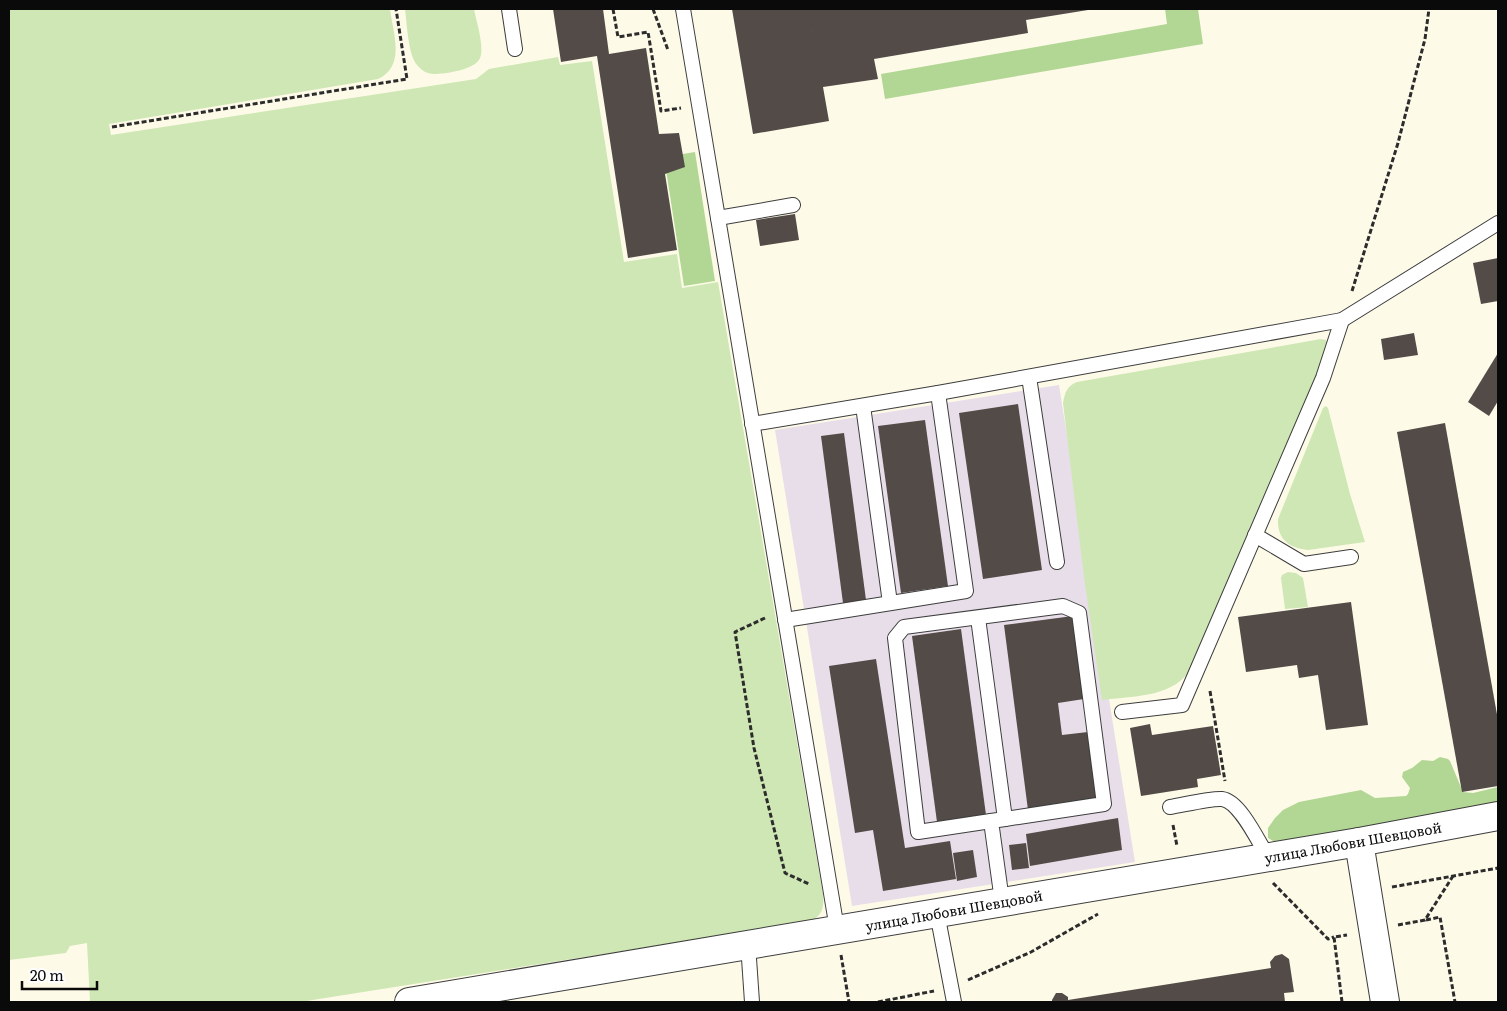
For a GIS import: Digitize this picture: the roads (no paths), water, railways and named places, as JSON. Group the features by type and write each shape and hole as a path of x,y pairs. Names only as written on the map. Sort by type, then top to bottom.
{"street":[{"name":"улица Любови Шевцовой","path":"409,1002 502,995 748,944 1002,901 1270,870 1358,842 1498,816"},
{"path":"1358,842 1385,1002"}],"lane":[{"path":"509,9 515,49"},
{"path":"683,9 837,929"},
{"path":"718,218 792,205"},
{"path":"752,424 1029,377 1342,320 1498,224"},
{"path":"1122,712 1182,705 1323,378 1342,320"},
{"path":"1029,377 1057,562"},
{"path":"784,614 890,603 966,591 938,393"},
{"path":"863,406 890,603"},
{"path":"1255,535 1304,564 1352,557"},
{"path":"1063,606 1079,613 1104,804 918,832 894,638 904,628 978,618 1063,606"},
{"path":"978,618 1005,819"},
{"path":"1170,807 1222,799 1231,803 1246,820 1270,870"},
{"path":"991,821 1002,901"},
{"path":"936,913 954,1002"},
{"path":"748,944 752,1002"}]}
